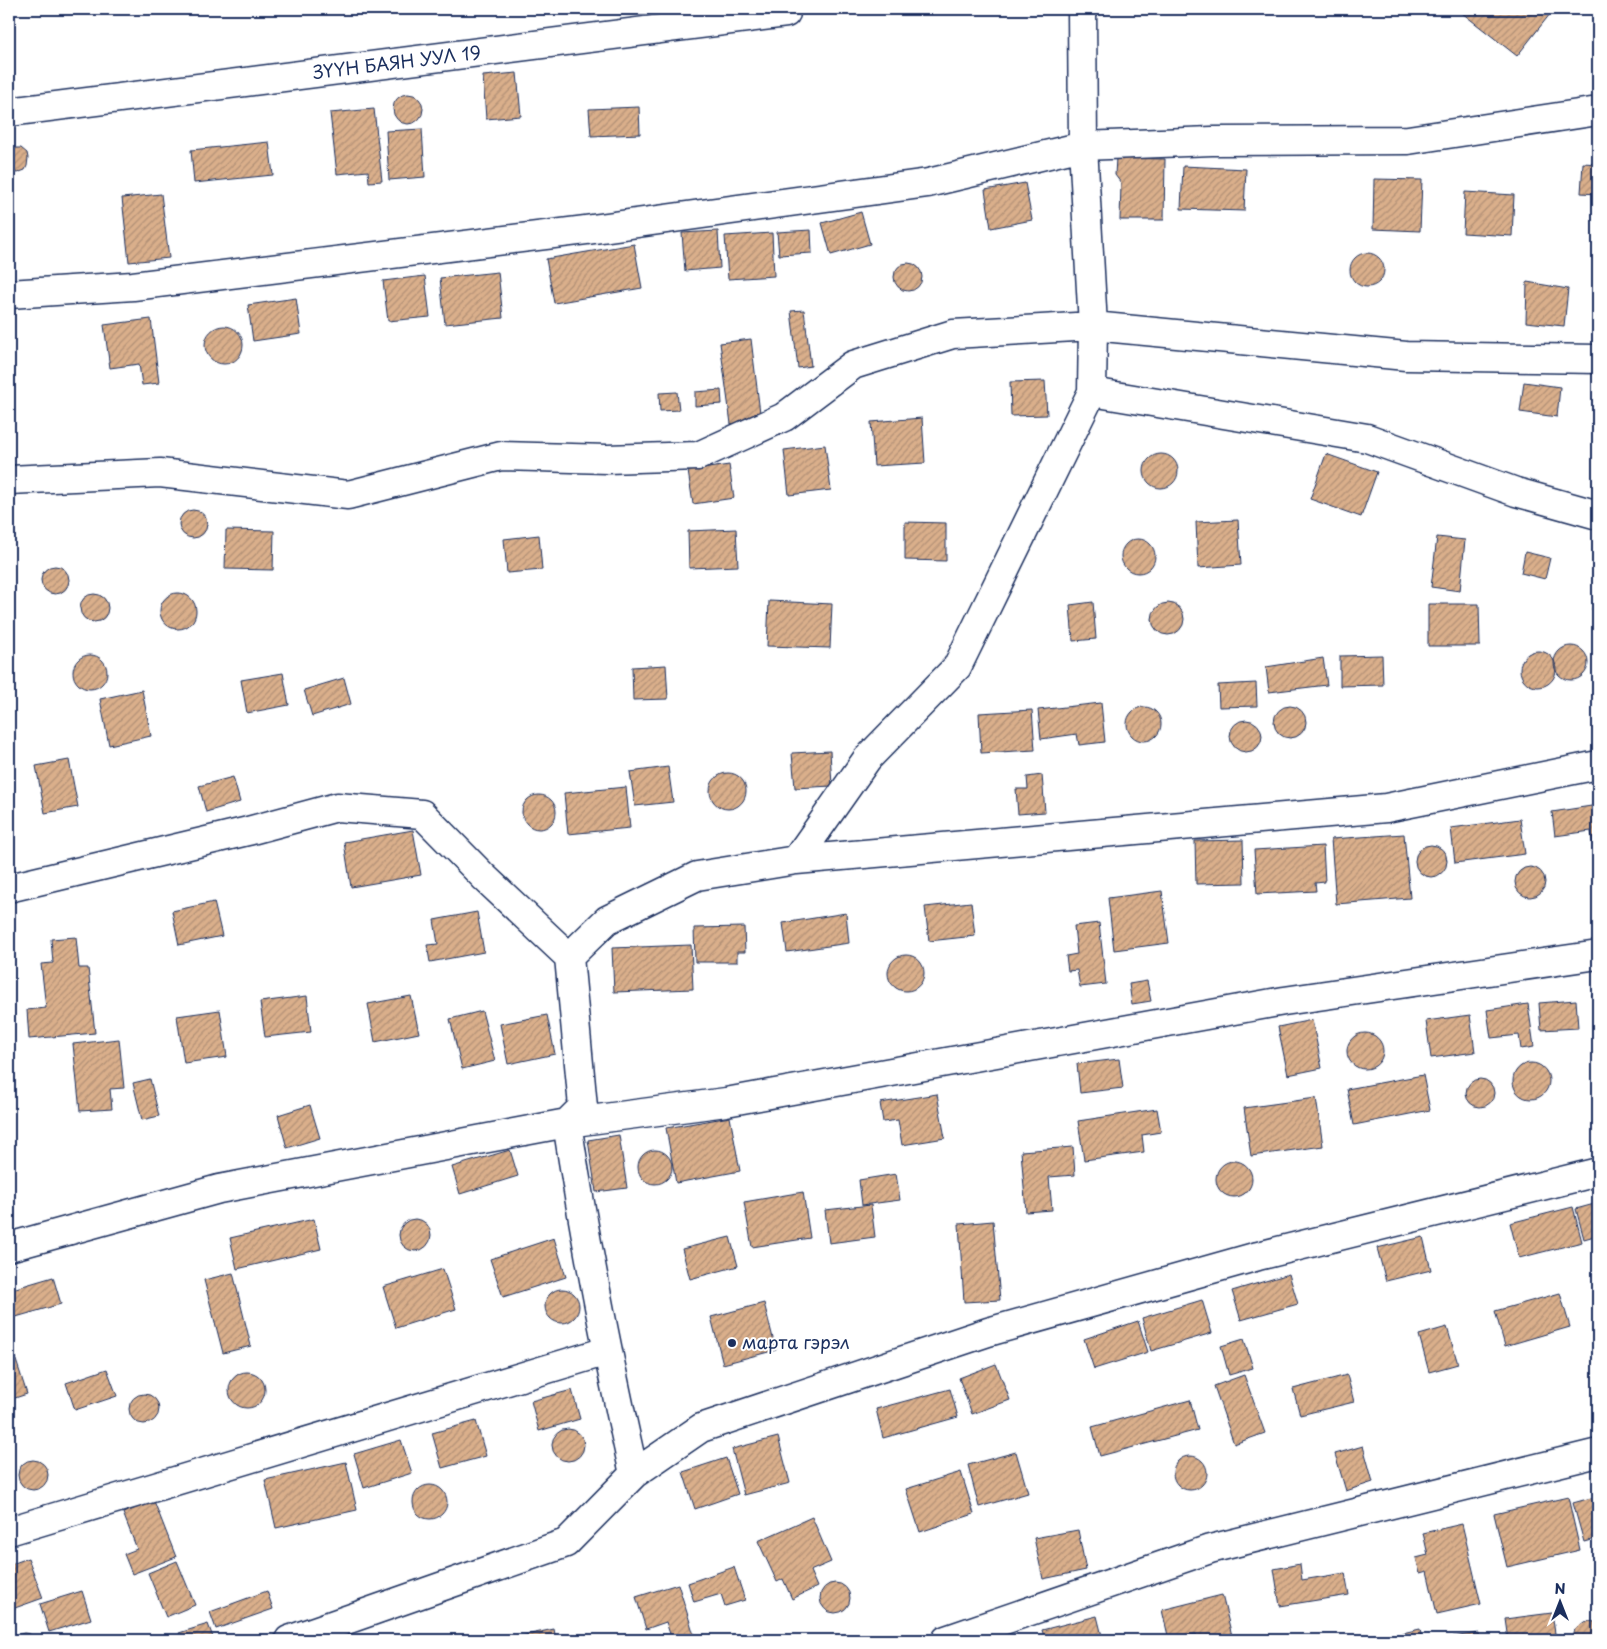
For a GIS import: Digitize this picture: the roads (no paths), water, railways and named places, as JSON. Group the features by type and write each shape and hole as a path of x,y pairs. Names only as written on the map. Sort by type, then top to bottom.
{"street":[{"path":"796,860 867,758 957,666 1092,392 1093,326 1083,146 1082,9"},
{"name":"ЗҮҮН БАЯН УУЛ 19","path":"9,112 786,12"},
{"path":"9,294 132,286 586,230 928,183 1083,146 1212,141 1408,140 1598,111"},
{"path":"9,480 160,473 348,495 501,456 606,459 698,456 784,417 853,365 953,334 1093,326 1406,356 1598,358"},
{"path":"1092,392 1366,438 1516,492 1598,514"},
{"path":"569,956 607,920 696,876 796,860 1386,808 1598,765"},
{"path":"9,888 248,831 338,807 422,814 484,877 569,956 583,1107 567,1123"},
{"path":"9,1247 219,1190 567,1123 726,1102 1284,1001 1598,955"},
{"path":"567,1123 584,1234 606,1351 634,1474"},
{"path":"289,1640 566,1543 634,1474 701,1428 988,1332 1258,1256 1598,1172"},
{"path":"9,1531 606,1351"},
{"path":"946,1640 1210,1549 1598,1453"}],"place":[{"name":"марта гэрэл","path":"732,1343"}]}
